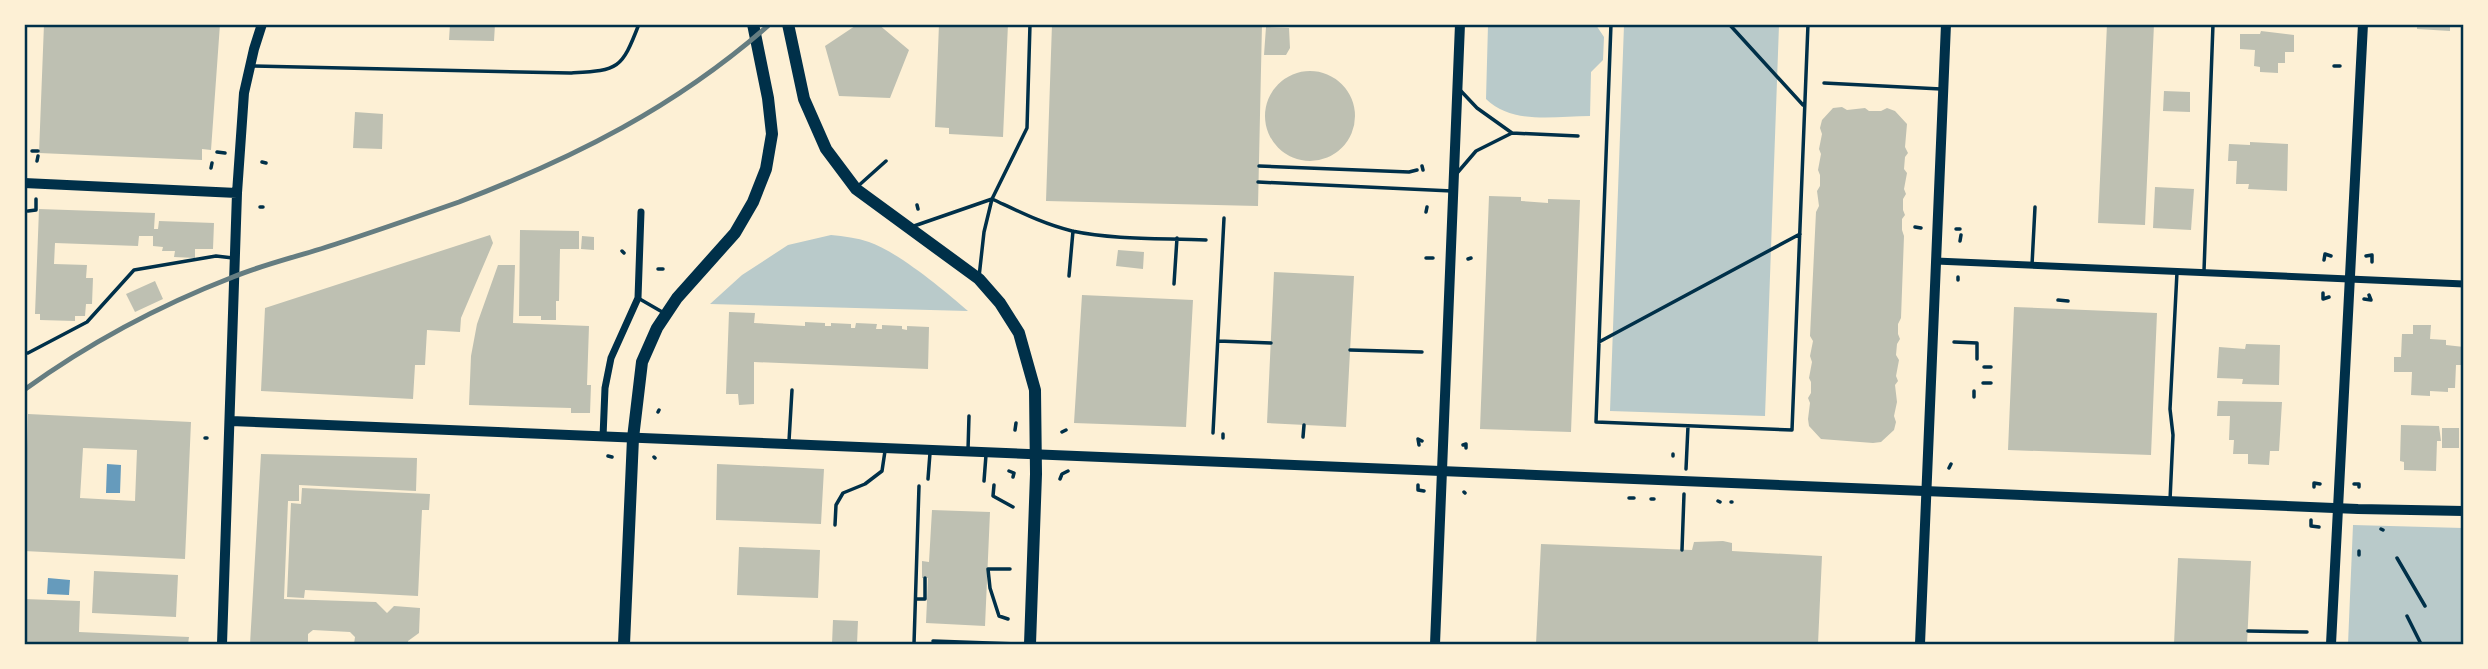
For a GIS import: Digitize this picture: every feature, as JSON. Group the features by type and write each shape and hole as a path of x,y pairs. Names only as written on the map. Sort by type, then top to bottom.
{"main road":[{"path":"624,645 633,438 642,362 657,328 677,298 735,233 753,202 766,169 772,134 768,98 752,24"},
{"path":"788,24 804,99 826,149 856,189 979,279 1000,303 1019,333 1035,390 1036,455 1030,645"},
{"path":"1435,645 1460,24"},
{"path":"1920,645 1946,24"},
{"path":"2331,645 2363,24"}],"street":[{"path":"222,645 237,193 244,93 262,24"},
{"path":"24,183 237,193"},
{"path":"603,437 605,388 611,358 638,298 641,212"},
{"path":"1936,261 2463,284"},
{"path":"231,421 2170,502 2463,511"}],"lane":[{"path":"250,66 570,73 608,71 627,55 639,24"},
{"path":"979,279 984,232 992,199 1027,128 1030,24"},
{"path":"2204,273 2213,24"},
{"path":"1824,83 1943,89"},
{"path":"1457,86 1477,108 1511,133"},
{"path":"1452,178 1476,151 1511,133 1578,136"},
{"path":"856,189 886,161"},
{"path":"1258,182 1452,191"},
{"path":"909,228 992,199 1037,220 1073,231 1111,236 1206,240"},
{"path":"2032,265 2035,207"},
{"path":"1069,276 1073,231"},
{"path":"1174,284 1177,238"},
{"path":"24,353 29,353 87,322 134,270 216,256 235,258"},
{"path":"2170,502 2174,435 2169,409 2177,271"},
{"path":"638,298 666,315"},
{"path":"789,445 792,390"},
{"path":"968,452 969,416"},
{"path":"835,525 836,505 843,493 865,484 882,471 885,449"},
{"path":"928,479 930,451"},
{"path":"984,481 986,453"},
{"path":"933,641 1020,645"}],"path":[{"path":"1611,24 1596,422 1792,430 1808,24"},
{"path":"1728,24 1805,106"},
{"path":"2334,66 2340,66"},
{"path":"32,151 38,153 37,161"},
{"path":"217,152 225,153"},
{"path":"1259,166 1409,172 1417,170"},
{"path":"28,211 36,210 36,199"},
{"path":"1213,433 1224,218"},
{"path":"1914,228 1921,228"},
{"path":"1599,342 1800,234"},
{"path":"2324,260 2325,254 2331,256"},
{"path":"2366,256 2372,255 2372,262"},
{"path":"1426,258 1433,258"},
{"path":"2323,293 2323,299 2329,297"},
{"path":"2364,299 2371,300 2369,295"},
{"path":"2057,300 2068,300"},
{"path":"1218,341 1271,343"},
{"path":"1954,342 1977,343 1977,359"},
{"path":"1350,350 1422,352"},
{"path":"1984,367 1991,367"},
{"path":"1983,383 1991,383"},
{"path":"1974,391 1974,397"},
{"path":"1016,423 1016,430"},
{"path":"1303,437 1304,425"},
{"path":"1009,471 1014,473 1013,477"},
{"path":"1060,479 1062,474 1068,471"},
{"path":"914,645 919,570 919,480"},
{"path":"2314,487 2314,483 2320,484"},
{"path":"2354,484 2359,484 2359,487"},
{"path":"1418,485 1418,489 1424,491"},
{"path":"993,496 1013,507"},
{"path":"2311,520 2311,526 2319,527"},
{"path":"2397,558 2425,606"},
{"path":"1008,619 999,616 990,588 988,569 1010,569"},
{"path":"916,599 925,599 925,578"},
{"path":"2407,616 2421,645"},
{"path":"2248,631 2307,632"}],"shaded area":[{"path":"1488,25 1596,25 1604,37 1603,60 1591,72 1590,116 1521,116 1508,113 1486,99"},
{"path":"1624,25 1779,25 1765,416 1610,411"},
{"path":"831,235 860,239 881,247 920,272 968,311 710,304 742,275 788,245"},
{"path":"2353,525 2463,528 2463,644 2348,644"}],"water":[{"path":"107,464 121,465 120,493 106,493"},
{"path":"48,578 70,580 69,595 47,594"}],"building":[{"path":"44,24 220,24 211,150 202,149 202,160 39,153"},
{"path":"450,24 495,24 494,41 449,40"},
{"path":"858,24 878,24 909,50 890,98 839,96 825,46"},
{"path":"939,24 1008,24 1003,137 949,134 949,128 935,127"},
{"path":"1052,24 1262,24 1258,206 1046,201"},
{"path":"2107,24 2154,24 2145,225 2098,223"},
{"path":"2417,24 2450,24 2450,31 2417,29"},
{"path":"1266,27 1289,28 1290,48 1286,55 1264,55"},
{"path":"2261,31 2294,35 2294,52 2285,52 2285,63 2278,63 2278,73 2260,72 2260,67 2254,66 2255,50 2240,49 2240,34 2260,34"},
{"path":"1310,71 1327,75 1342,84 1351,99 1355,116 1351,133 1342,148 1327,157 1310,161 1293,157 1278,148 1269,133 1265,116 1269,99 1278,84 1293,75"},
{"path":"2164,91 2190,92 2190,112 2163,111"},
{"path":"1842,107 1847,110 1865,108 1869,111 1887,108 1895,111 1907,124 1901,318 1898,324 1900,339 1896,355 1899,360 1896,376 1898,381 1895,385 1896,422 1894,430 1881,442 1873,443 1821,439 1809,426 1808,419 1816,212 1819,206 1817,191 1820,186 1820,128 1822,120 1833,108"},
{"path":"355,112 383,114 382,149 353,148"},
{"path":"2250,142 2288,144 2287,191 2248,189 2249,184 2236,184 2237,161 2228,161 2229,144 2250,145"},
{"path":"2155,187 2194,189 2191,230 2153,228"},
{"path":"1489,196 1521,197 1521,201 1548,203 1548,199 1580,200 1571,432 1480,429"},
{"path":"39,209 155,213 154,229 158,229 159,221 214,223 213,249 195,249 195,258 174,257 175,251 162,251 163,247 153,246 153,236 139,236 138,246 55,243 54,264 87,265 86,278 93,278 92,304 86,304 85,316 75,316 75,321 40,320 40,314 35,314"},
{"path":"520,230 579,231 579,249 560,249 556,320 541,320 541,316 519,316"},
{"path":"490,235 493,243 461,318 460,332 427,330 425,365 415,365 413,399 261,391 265,308"},
{"path":"582,236 594,237 594,250 581,249"},
{"path":"1118,250 1144,252 1143,269 1116,266"},
{"path":"498,265 515,265 513,323 589,326 587,385 591,385 590,413 571,413 571,408 469,405 471,356 477,324"},
{"path":"1274,272 1354,276 1346,427 1267,423"},
{"path":"155,281 163,299 135,312 126,294"},
{"path":"1082,295 1193,300 1186,427 1074,423"},
{"path":"2014,307 2157,313 2151,455 2008,450"},
{"path":"729,312 755,313 754,323 805,326 805,322 831,326 831,323 851,324 851,328 855,328 856,323 877,324 876,329 882,329 882,325 902,326 902,329 907,330 907,326 929,327 928,369 754,362 754,404 739,405 738,394 726,394"},
{"path":"2413,325 2431,325 2430,339 2446,340 2446,345 2464,347 2464,365 2456,365 2455,388 2448,388 2448,392 2430,391 2430,396 2411,395 2412,372 2394,372 2394,357 2401,357 2402,334 2413,334"},
{"path":"2246,344 2280,345 2279,385 2242,384 2243,379 2217,378 2219,347 2245,349"},
{"path":"2218,401 2282,402 2279,451 2270,451 2269,465 2248,464 2248,454 2233,454 2234,440 2229,440 2230,416 2217,416"},
{"path":"28,414 191,422 185,559 24,551","holes":["83,448 137,450 135,501 80,498"]},
{"path":"2401,425 2439,426 2441,441 2437,441 2436,471 2404,470 2404,462 2400,461"},
{"path":"2442,428 2459,428 2459,448 2442,448"},
{"path":"261,454 417,458 416,491 299,485 299,501 288,501 284,599 376,602 387,613 394,606 420,608 419,633 408,641 408,644 354,644 355,637 350,632 313,630 308,634 308,644 250,644"},
{"path":"717,464 824,469 821,524 716,520"},
{"path":"302,488 430,494 429,510 422,510 418,596 305,590 304,598 287,597 291,503 301,504"},
{"path":"932,510 990,512 985,626 926,623 928,578 922,578 922,561 929,562"},
{"path":"1694,542 1732,543 1732,551 1822,556 1818,644 1536,644 1541,544 1692,550"},
{"path":"739,547 820,550 818,598 737,595"},
{"path":"2178,558 2251,561 2247,644 2174,644"},
{"path":"94,571 178,575 176,617 92,613"},
{"path":"24,599 80,601 79,632 189,637 188,644 24,644"},
{"path":"833,620 858,621 857,644 832,644"}],"railway":[{"path":"24,390 99,341 205,288 259,267 459,202 583,148 622,128 698,81 770,24"}]}
